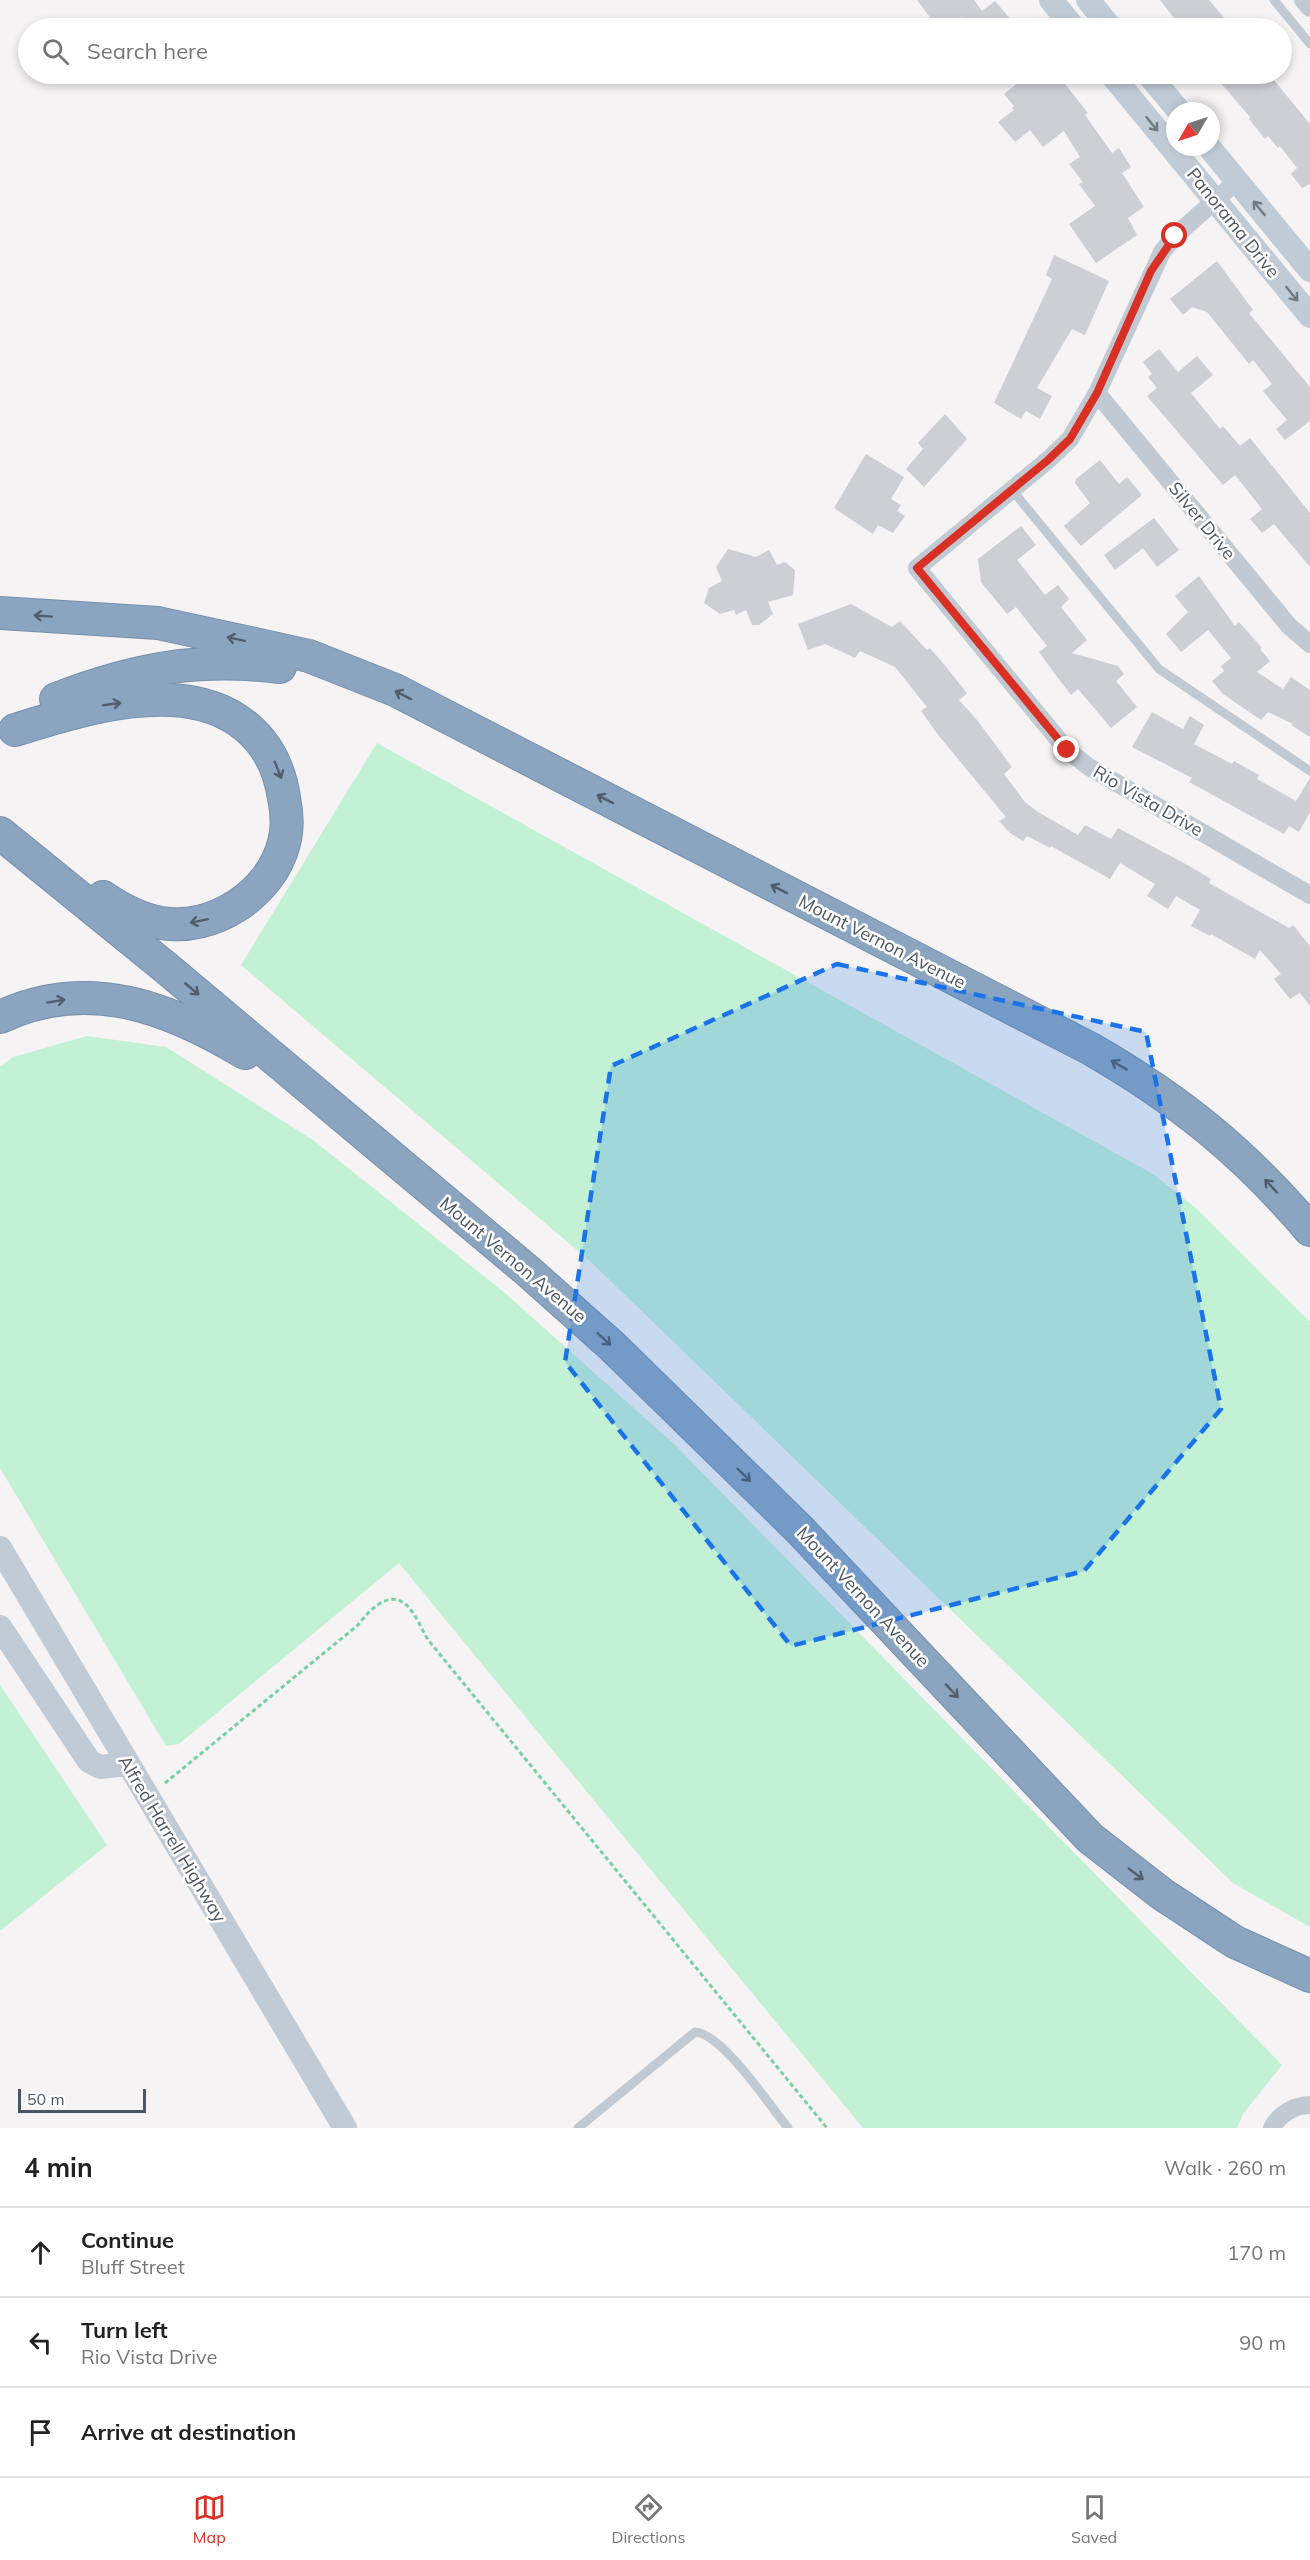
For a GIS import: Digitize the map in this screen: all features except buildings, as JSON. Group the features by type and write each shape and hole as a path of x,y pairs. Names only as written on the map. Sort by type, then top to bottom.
{"highway":[{"path":"0,613 158,623 309,656 352,675"},
{"path":"8,734 49,702 121,675 186,664 238,662 352,675"},
{"name":"Mount Vernon Avenue","path":"352,675 395,690 1133,1073 1208,1125 1254,1167 1310,1230"},
{"path":"0,812 105,898 135,917 163,924 188,923 215,917 243,903 267,878 284,844 287,815 281,774 265,744 246,725 224,713 173,700 133,701 97,706 8,734"},
{"path":"0,833 165,966 432,1192"},
{"path":"0,1017 40,1004 72,998 102,998 138,1003 190,1023 278,1073 432,1192"},
{"name":"Mount Vernon Avenue","path":"432,1192 529,1272 612,1346 800,1530 1090,1838 1162,1894 1235,1942 1310,1976"}],"main road":[{"path":"1051,0 1066,18"},
{"path":"1088,0 1103,18"},
{"name":"Panorama Drive","path":"1119,84 1310,316"},
{"path":"1156,84 1171,102"},
{"name":"Panorama Drive","path":"1216,156 1310,270"},
{"name":"Alfred Harrell Highway","path":"0,1548 345,2128"},
{"path":"0,1628 89,1761 100,1767 127,1764"}],"street":[{"path":"1304,0 1310,8"},
{"path":"1012,490 1070,439 1097,393 1162,252 1237,181"},
{"name":"Silver Drive","path":"1097,393 1289,626 1310,644"},
{"name":"Rio Vista Drive","path":"1012,490 917,568 1067,750 1089,767 1308,888"},
{"path":"1272,2128 1275,2122 1294,2107 1310,2104"}],"lane":[{"path":"1274,0 1289,18"},
{"path":"1292,22 1310,44"},
{"path":"1012,490 1160,669 1310,771"},
{"path":"578,2128 694,2032 710,2036 729,2055 788,2128"}],"path":[{"path":"165,1783 358,1625 378,1603 391,1599 402,1601 411,1609 429,1641 827,2128"}],"highlighted area":[{"path":"837,964 1146,1032 1221,1409 1084,1571 791,1646 565,1362 611,1066"}],"green space":[{"path":"377,743 1153,1174 1197,1209 1310,1322 1310,1927 1233,1883 591,1262 241,965"},
{"path":"87,1036 166,1047 313,1140 505,1293 675,1445 1282,2065 1243,2114 1237,2128 863,2128 399,1563 179,1744 166,1746 0,1468 0,1067 13,1057"},
{"path":"0,1685 107,1845 0,1931"}],"route":[{"path":"1067,750 917,568 1048,460 1070,439 1087,414 1151,271 1175,236"}]}
